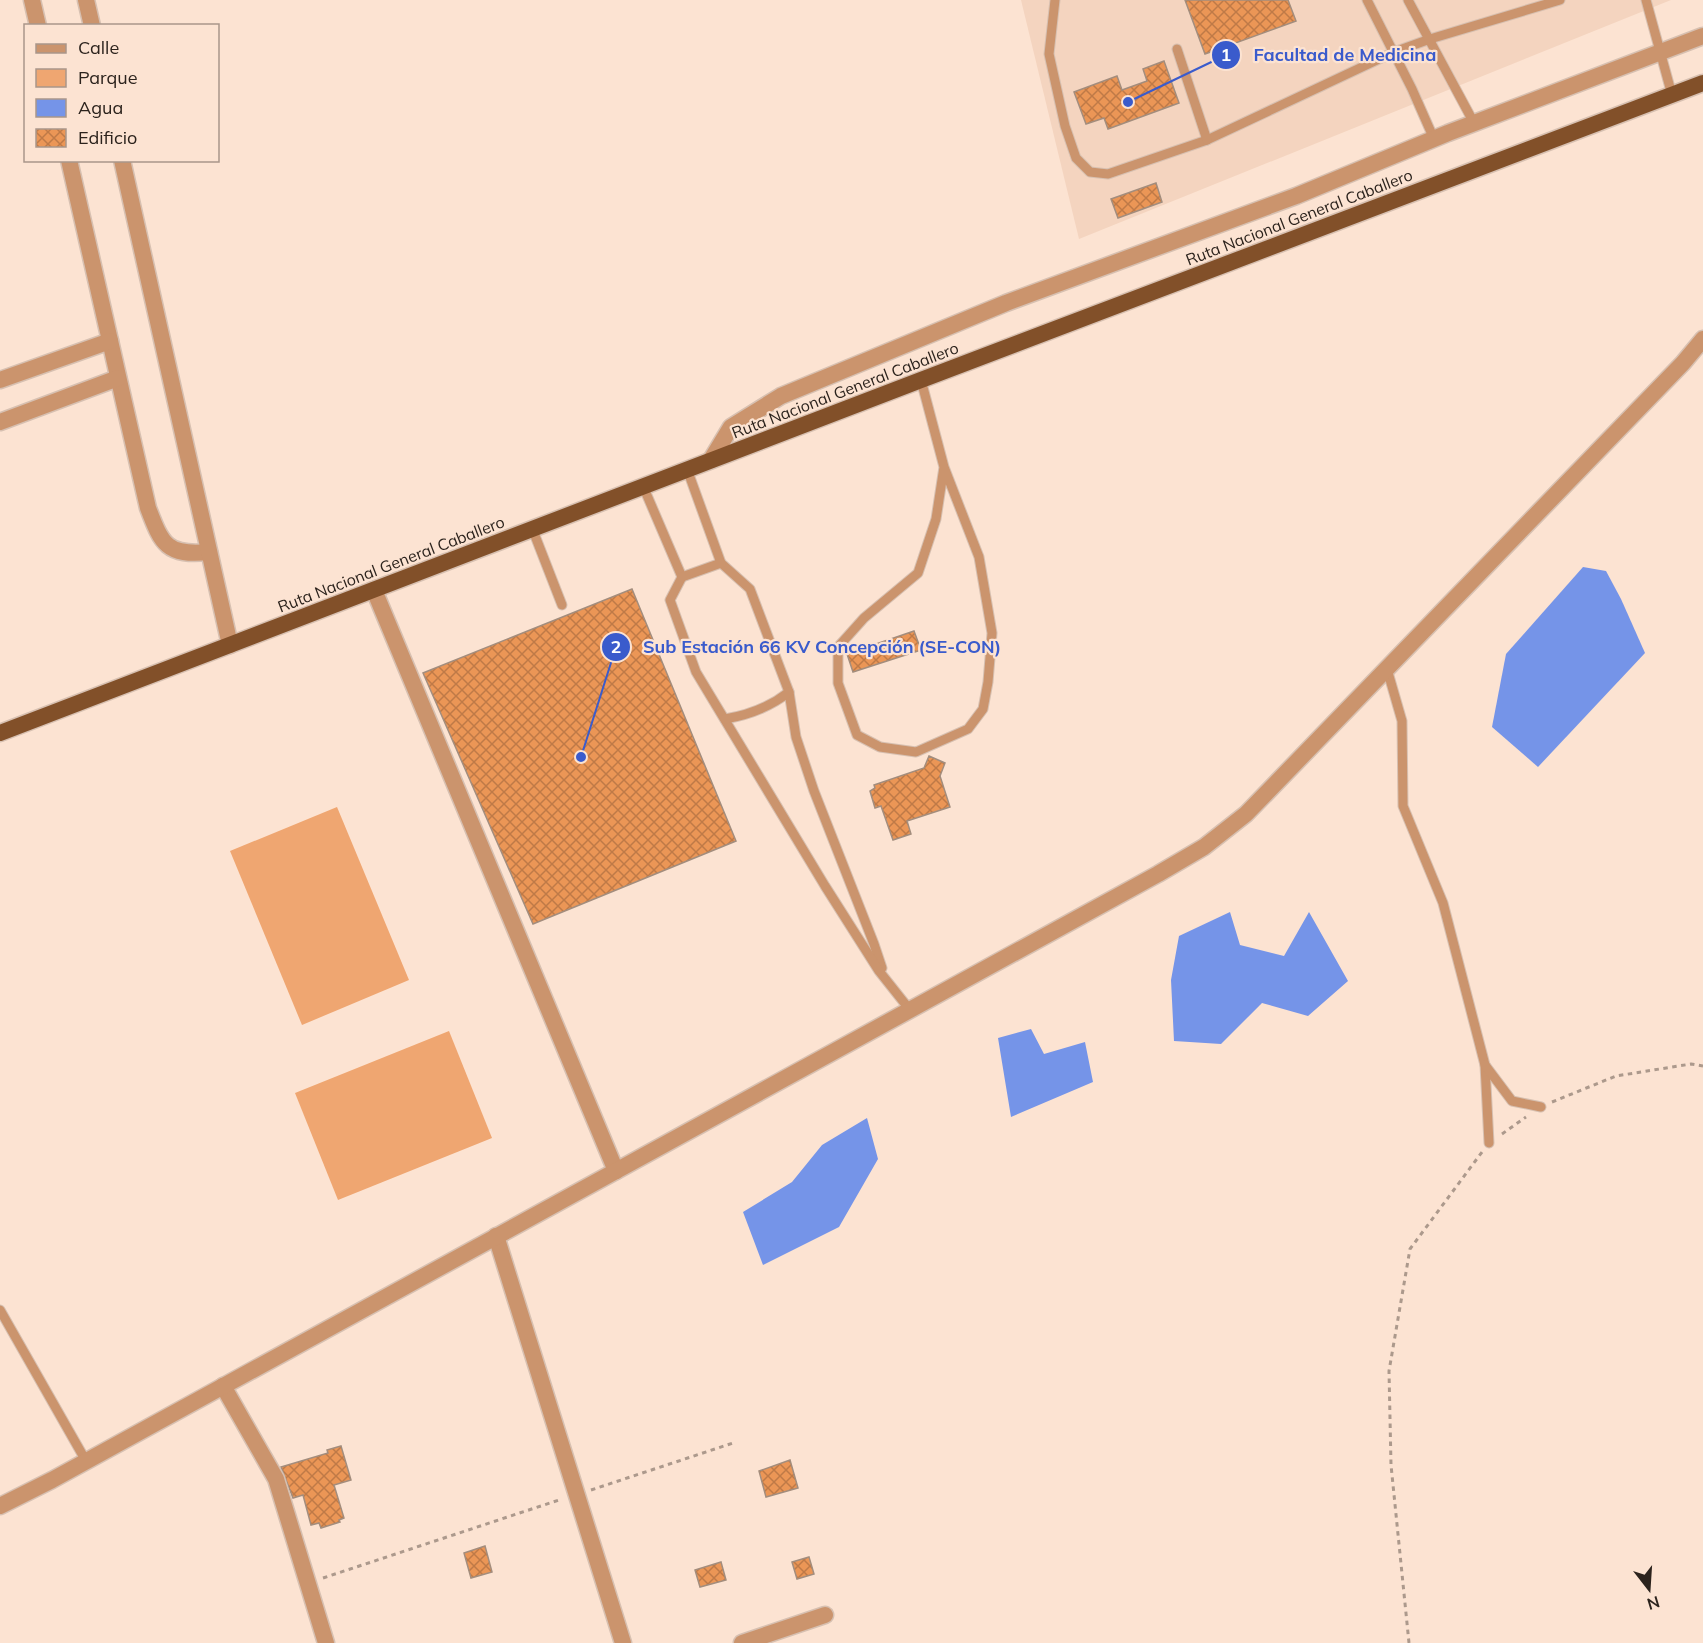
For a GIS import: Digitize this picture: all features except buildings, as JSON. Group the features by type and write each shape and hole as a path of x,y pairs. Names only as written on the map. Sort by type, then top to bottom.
{"highway":[{"name":"Ruta Nacional General Caballero","path":"0,733 532,528 1703,83"}],"street":[{"path":"32,0 38,24"},
{"path":"86,0 92,24"},
{"path":"711,460 731,427 781,396 1006,303 1296,196 1474,123 1703,36"},
{"path":"69,162 148,508 159,538 174,550 192,554 209,552"},
{"path":"122,162 230,645"},
{"path":"0,1506 616,1171 1204,847 1246,814 1683,363 1703,339"},
{"path":"0,380 110,341"},
{"path":"0,422 118,378"},
{"path":"374,590 616,1171"},
{"path":"496,1236 623,1643"},
{"path":"223,1386 276,1479 326,1643"},
{"path":"742,1643 825,1615"}],"lane":[{"path":"1055,0 1049,54 1065,126 1076,158 1090,172 1108,174 1208,140 1394,52 1560,0"},
{"path":"1367,0 1434,139"},
{"path":"1408,0 1474,123"},
{"path":"1646,0 1672,95"},
{"path":"1178,49 1208,140"},
{"path":"921,380 944,467 979,557 992,633 988,682 983,709 968,729 916,752 880,747 857,735 838,683 837,647 864,618 918,573 936,519 944,467"},
{"path":"687,470 721,563 750,589 789,692 796,737 814,791 886,979"},
{"path":"643,486 682,577"},
{"path":"532,528 562,605"},
{"path":"721,563 682,577 670,600 696,672 825,886 909,1010"},
{"path":"1387,669 1402,721 1403,806 1443,903 1485,1065 1488,1143"},
{"path":"725,719 742,716 774,704 789,692"},
{"path":"1485,1065 1512,1101 1541,1107"},
{"path":"0,1310 86,1461"}],"path":[{"path":"1409,1643 1391,1465 1389,1371 1410,1249 1488,1143 1541,1107 1616,1076 1690,1064 1703,1066"},
{"path":"308,1583 736,1442"}],"shaded area":[{"path":"1021,0 1671,0 1079,239"}],"green space":[{"path":"337,807 409,980 302,1025 230,851"},
{"path":"449,1031 492,1138 338,1200 295,1093"}],"water":[{"path":"1583,567 1606,571 1645,653 1538,767 1492,727 1506,654"},
{"path":"1230,912 1240,945 1284,956 1309,912 1348,981 1308,1016 1262,1003 1221,1044 1174,1041 1171,980 1179,936"},
{"path":"1031,1029 1044,1054 1085,1042 1093,1082 1011,1117 998,1038"},
{"path":"867,1118 878,1159 839,1227 763,1265 743,1212 792,1182 822,1145"}],"place":[{"name":"Facultad de Medicina","path":"1128,102"},
{"name":"Sub Estación 66 KV Concepción (SE-CON)","path":"581,757"}]}
